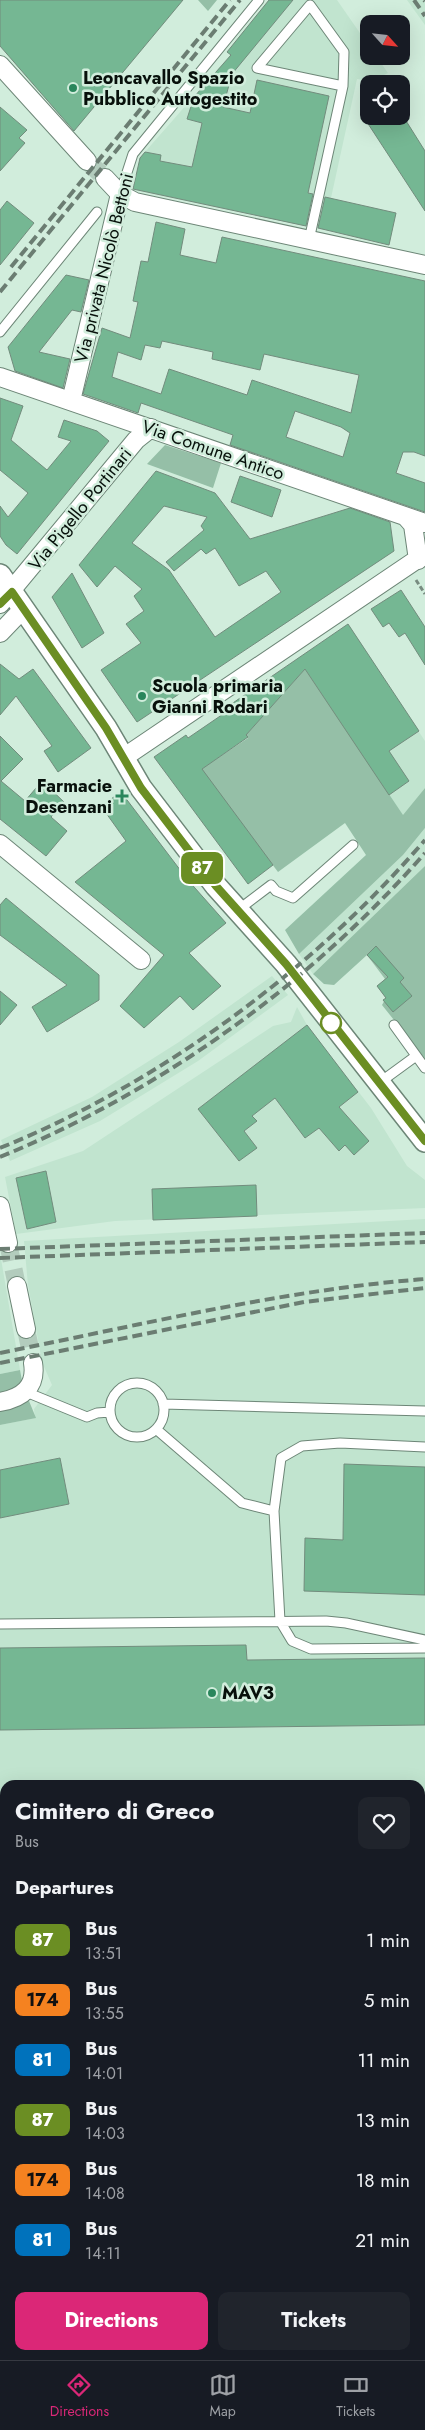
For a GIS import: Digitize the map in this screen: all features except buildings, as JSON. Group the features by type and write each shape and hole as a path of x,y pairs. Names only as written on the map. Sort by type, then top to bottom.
{"street":[{"path":"0,65 87,161"},
{"path":"105,178 120,194 135,202 425,264"},
{"name":"Via privata Nicolò Bettoni","path":"71,401 120,194"},
{"name":"Via Comune Antico","path":"0,378 151,428 425,524"},
{"name":"Via Pigello Portinari","path":"0,633 9,595 136,440 151,428"},
{"path":"123,758 421,557 414,531 406,517"},
{"path":"9,595 123,758 141,788 216,886 286,964 425,1141"},
{"path":"0,844 141,960"},
{"path":"0,1206 8,1243"},
{"path":"16,1286 26,1329"},
{"path":"0,1402 26,1392 33,1378 32,1363"}],"lane":[{"name":"Via privata Nicolò Bettoni","path":"120,194 133,154 259,0"},
{"path":"308,240 343,86 344,52 310,5 257,68 343,86"},
{"path":"0,332 97,212"},
{"path":"238,910 271,885 276,891 293,898 353,845"},
{"path":"394,1025 425,1068"},
{"path":"379,1084 416,1056"},
{"path":"137,1383 154,1389 163,1404 161,1422 156,1429 141,1437 124,1434 112,1421 110,1412 115,1395 121,1389 137,1383"},
{"path":"26,1392 86,1417 97,1413 110,1412"},
{"path":"163,1404 425,1411"},
{"path":"156,1429 242,1504 274,1512"},
{"path":"425,1447 340,1443 302,1446 281,1458 274,1512 280,1620 292,1640 311,1649 425,1648"},
{"path":"0,1624 280,1620 346,1622 425,1640"}],"shaded area":[{"path":"198,0 217,0 208,11"},
{"path":"269,0 337,0 360,33 360,65 382,65 388,73 384,75 360,75 360,79 357,79 324,230 133,190 140,158 230,55 227,52"},
{"path":"407,0 425,0 425,25"},
{"path":"165,445 221,463 213,488 147,464"},
{"path":"348,625 425,741 425,788 403,816 298,658"},
{"path":"305,669 403,815 425,788 425,828 403,855 299,954 285,930 366,855 345,823 278,872 201,769 248,738 246,735"},
{"path":"425,828 425,866 313,974 299,954 403,855"},
{"path":"425,866 425,1059 382,1005 386,998 377,986 385,979 367,955 334,985 324,984 313,974"},
{"path":"272,976 288,995 198,1061 100,1121 10,1161 1,1140 92,1097 179,1042"},
{"path":"297,1007 307,1025 371,1108 407,1166 425,1180 425,1208 115,1221 16,1234 5,1177 83,1151 273,1026 291,1022"},
{"path":"425,1219 425,1780 0,1780 0,1425 35,1418 34,1409 52,1385 42,1362 28,1285 24,1241"},
{"path":"0,1253 20,1370 0,1374"},
{"path":"20,1370 22,1381 11,1391 0,1393 0,1374"},
{"path":"29,1401 36,1418 0,1425 0,1406"}],"tunnel":[{"path":"87,161 105,178"},
{"path":"8,1243 17,1286"},
{"path":"26,1329 33,1363"}],"railway":[{"path":"11,267 230,0"},
{"path":"0,292 240,0"},
{"path":"414,0 425,16"},
{"path":"0,1148 59,1122 118,1091 175,1057 230,1019 283,978 334,934 381,888 425,840"},
{"path":"0,1157 60,1130 118,1100 175,1066 230,1029 333,946 380,901 425,853"},
{"path":"0,1249 425,1233"},
{"path":"0,1258 425,1242"},
{"path":"0,1353 265,1300 371,1284 425,1279"},
{"path":"0,1363 304,1302 425,1288"}],"bus line":[{"name":"87","path":"0,604 12,592 106,728 141,788 216,886 286,964 425,1141"}],"place":[{"name":"Leoncavallo Spazio Pubblico Autogestito","path":"73,88"},
{"name":"Scuola primaria Gianni Rodari","path":"142,696"},
{"name":"Farmacie Desenzani","path":"122,796"},
{"name":"MAV3","path":"212,1693"}]}
